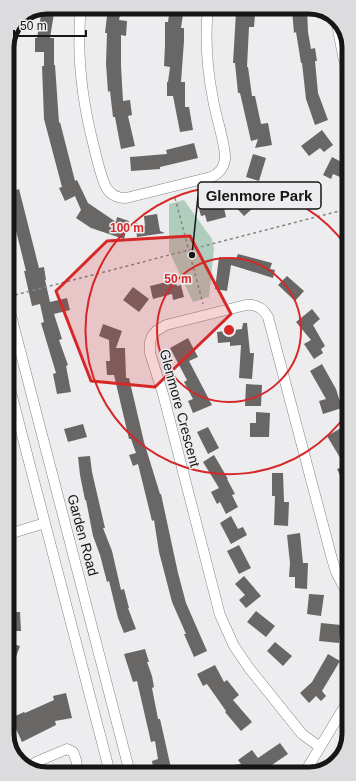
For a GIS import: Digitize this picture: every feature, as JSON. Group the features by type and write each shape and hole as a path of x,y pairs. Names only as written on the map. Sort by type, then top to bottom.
{"street":[{"path":"80,14 79,58 87,118 105,185 111,194 121,198 126,198 211,177 218,172 224,164 224,150 210,81 207,44 208,14"},
{"path":"339,33 342,46"},
{"name":"Glenmore Crescent","path":"320,747 302,734 249,668 234,646 220,615 163,394 150,353 150,342 156,331 166,325 246,305 256,305 266,313 332,559 342,584"},
{"name":"Garden Road","path":"14,327 128,767"},
{"path":"14,404 108,767"},
{"path":"14,532 45,523"},
{"path":"308,767 342,711"},
{"path":"33,764 67,749 73,752 77,762 76,767"}],"path":[{"path":"175,198 203,304"},
{"path":"15,295 342,209"}],"highlighted area":[{"path":"190,236 231,314 155,387 91,381 56,291 107,241"}],"green space":[{"path":"184,200 212,239 214,249 209,297 193,302 169,251 169,204"}],"building":[{"path":"54,14 50,38 54,38 54,65 59,123 60,122 75,181 77,180 88,203 116,222 117,217 129,221 124,239 91,228 76,218 81,210 75,196 65,201 59,188 62,187 44,119 42,66 44,66 44,52 35,52 35,38 37,38 41,15"},
{"path":"107,14 120,14 119,20 127,21 126,36 121,35 123,101 130,100 132,115 128,116 135,146 121,149 115,117 113,117 110,91 108,92 106,64 107,33 105,33"},
{"path":"169,14 183,14 181,28 184,28 184,41 181,82 185,82 185,107 189,107 193,130 180,132 173,96 167,96 167,82 170,67 164,66 165,22 168,22"},
{"path":"236,14 255,14 254,27 249,27 247,67 252,96 255,96 261,124 268,123 272,145 255,148 258,139 251,141 240,93 238,93 235,63 233,63"},
{"path":"292,14 307,14 311,49 315,48 317,61 315,61 318,93 328,120 315,125 306,99 302,63 296,32 294,33"},
{"path":"322,130 333,145 324,152 320,148 309,156 301,146"},
{"path":"194,143 198,158 160,167 160,169 131,171 130,157 167,154 166,150"},
{"path":"253,154 266,158 259,181 246,177"},
{"path":"332,157 342,162 342,178 333,174 331,179 323,175"},
{"path":"14,181 16,190 19,189 39,268 44,267 45,280 50,302 67,298 70,310 54,314 62,339 59,340 68,365 66,366 71,392 57,394 53,374 56,373 41,323 44,322 40,304 32,306 24,271 26,271 14,222"},
{"path":"243,184 260,202 244,216 225,196 235,187 240,193"},
{"path":"222,199 226,217 207,222 205,215 201,216 198,205"},
{"path":"157,214 160,231 165,233 137,237 135,223 145,226 144,216"},
{"path":"238,254 272,263 270,269 275,270 273,278 231,265 227,291 215,289 219,257 236,259"},
{"path":"287,276 304,291 295,301 278,285"},
{"path":"175,280 177,286 181,285 184,297 173,300 172,294 153,299 150,286"},
{"path":"133,287 149,299 139,312 123,300"},
{"path":"312,309 320,319 313,325 325,346 321,349 323,353 314,359 304,344 311,340 296,322"},
{"path":"243,323 247,323 250,353 254,353 252,379 239,378 241,345 230,346 230,342 218,343 217,332 242,329"},
{"path":"103,324 122,331 116,348 125,348 126,378 129,378 144,442 161,494 186,603 207,651 194,657 172,602 159,552 154,520 152,521 138,464 133,466 129,455 136,453 131,439 129,439 114,375 107,375 106,361 110,361 109,340 99,336"},
{"path":"188,338 198,357 189,361 212,405 193,413 188,401 193,399 184,382 187,380 170,348"},
{"path":"322,364 336,389 342,408 323,414 319,401 326,399 310,371"},
{"path":"246,384 262,385 261,406 245,406"},
{"path":"256,412 270,413 269,437 250,437 250,423 256,423"},
{"path":"83,424 87,437 68,442 64,429"},
{"path":"208,427 219,448 208,454 197,432"},
{"path":"341,428 342,461 327,436"},
{"path":"214,455 235,494 232,495 238,507 226,514 220,502 217,504 211,492 219,488 203,462"},
{"path":"90,456 92,472 105,528 103,528 112,551 121,590 124,589 128,608 136,629 124,633 118,618 109,581 107,582 93,536 80,475 78,457"},
{"path":"342,467 342,479 337,469"},
{"path":"272,473 283,473 284,502 289,502 288,526 274,525 275,496 272,496"},
{"path":"231,516 238,529 243,527 247,535 231,544 220,523"},
{"path":"300,533 303,563 308,563 307,589 295,588 295,577 289,577 290,563 287,535"},
{"path":"239,545 251,568 239,574 227,551"},
{"path":"244,576 261,596 246,608 239,600 245,595 235,584"},
{"path":"309,594 324,595 321,616 307,614"},
{"path":"256,611 275,626 266,637 247,622"},
{"path":"14,612 20,612 21,631 14,631"},
{"path":"321,623 341,625 339,643 319,641"},
{"path":"275,642 292,656 283,666 267,651"},
{"path":"14,644 20,646 14,662"},
{"path":"145,649 149,662 147,662 152,676 154,687 152,688 158,719 160,719 171,767 153,767 152,761 158,759 155,741 151,742 137,681 133,682 124,654"},
{"path":"328,654 340,661 322,691 326,696 321,701 316,696 309,703 300,693 312,682"},
{"path":"215,665 224,682 227,680 239,695 233,700 252,722 241,731 225,712 226,711 207,684 203,686 197,674"},
{"path":"66,693 72,718 55,721 56,725 22,742 14,725 14,717 54,700 53,696"},
{"path":"280,743 288,754 269,767 220,767 241,764 238,760 252,750 258,758"}],"place":[{"name":"Glenmore Park","path":"192,255"}]}
